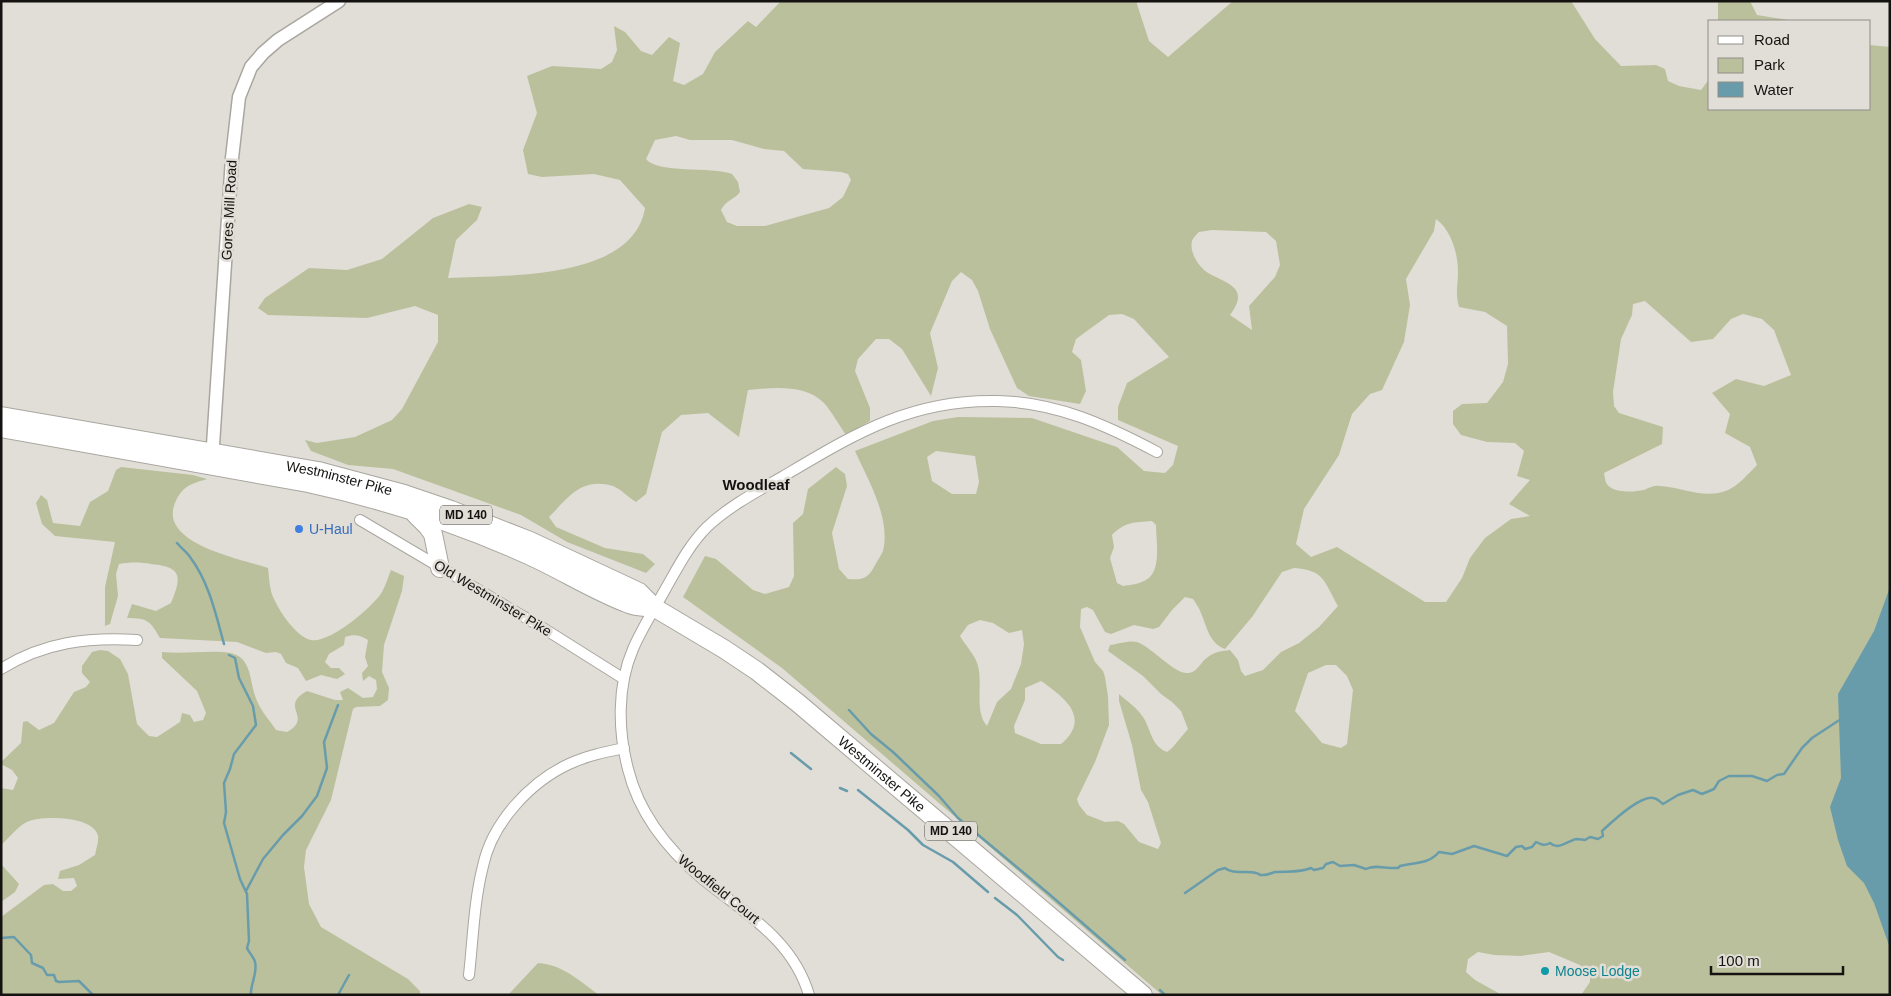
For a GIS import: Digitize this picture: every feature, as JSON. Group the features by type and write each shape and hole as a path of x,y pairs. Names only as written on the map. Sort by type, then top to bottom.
{"highway":[{"name":"Westminster Pike","path":"1,416 212,459 357,494 473,532 526,554 630,605 655,608"},
{"name":"Westminster Pike","path":"1,428 212,459 318,471 395,492 451,510 530,541 639,592 655,608 724,649 798,702 1143,995"},
{"path":"412,512 428,527 432,534 440,568"}],"street":[{"name":"Gores Mill Road","path":"212,459 232,158 238,97 250,67 263,53 278,40 339,1"},
{"name":"Woodfield Court","path":"809,995 799,970 784,946 763,925 688,866 661,837 634,790 628,770 621,709 624,678 632,650 681,560 708,526 749,497 864,430 905,414 950,404 998,401 1054,408 1082,416 1120,432 1157,452"},
{"name":"Old Westminster Pike","path":"360,520 624,678"},
{"path":"1,669 29,654 72,642 94,639 137,640"},
{"path":"470,975 476,906 483,864 490,844 509,814 522,798 558,770 584,758 624,748"}],"green space":[{"path":"781,1 1137,1 1149,41 1168,57 1233,1 1571,1 1595,39 1621,66 1656,65 1665,69 1668,81 1679,86 1701,90 1708,81 1708,110 1871,110 1871,45 1890,47 1890,995 1581,995 1590,982 1590,974 1580,965 1549,952 1521,956 1494,955 1478,952 1468,959 1466,972 1475,980 1502,995 1162,995 782,668 683,597 705,556 716,559 753,590 765,594 789,587 794,576 793,523 803,514 808,489 836,467 845,474 847,486 832,533 839,569 848,579 861,579 867,576 883,551 884,526 872,487 855,451 933,421 958,417 1032,418 1117,447 1144,471 1165,473 1173,465 1178,446 1118,420 1118,407 1127,383 1169,357 1134,319 1122,314 1109,315 1076,339 1072,352 1081,360 1086,391 1080,404 1029,396 1017,388 990,329 978,291 972,280 961,272 952,281 930,333 938,368 931,396 902,349 889,339 876,339 858,359 855,371 870,408 870,421 846,435 824,403 807,392 788,388 748,390 739,437 708,413 681,415 662,432 646,494 636,502 613,486 592,484 576,491 549,517 556,527 605,548 643,554 655,564 646,573 567,542 521,515 393,469 348,465 311,451 305,440 317,443 355,437 392,420 402,409 438,342 438,315 415,306 367,318 268,315 258,308 265,298 309,268 347,270 382,259 433,218 469,204 482,207 477,220 456,240 448,278 532,274 563,269 592,261 617,249 635,232 645,208 620,180 594,174 542,177 528,174 523,150 537,113 527,76 552,66 601,69 612,62 617,50 614,26 625,32 641,51 652,55 669,37 680,43 673,81 684,85 703,74 715,52 748,21 756,27","holes":["676,136 690,140 732,140 764,149 784,151 803,169 841,172 848,174 851,180 843,197 829,208 765,226 737,226 727,222 721,210 725,204 740,192 738,182 732,174 712,170 661,167 652,164 646,159 655,140","1436,219 1446,229 1453,242 1458,265 1457,293 1459,307 1485,312 1507,326 1508,364 1503,382 1487,403 1462,404 1453,411 1453,424 1461,435 1487,442 1515,443 1524,451 1517,476 1530,480 1509,504 1530,516 1511,519 1485,538 1470,558 1462,578 1446,602 1425,602 1337,547 1311,557 1296,544 1304,509 1339,455 1352,414 1370,394 1382,390 1404,342 1410,305 1406,279 1434,231","1212,230 1266,232 1276,241 1280,265 1275,277 1249,306 1252,330 1230,315 1238,299 1235,289 1225,281 1206,272 1196,260 1192,246 1193,240 1199,232","1645,301 1691,342 1713,339 1731,319 1743,314 1762,319 1774,330 1791,375 1764,386 1736,379 1712,393 1730,414 1725,433 1750,447 1757,465 1732,488 1710,494 1657,486 1627,492 1613,489 1607,484 1604,473 1662,444 1663,427 1619,413 1614,406 1613,392 1621,339 1632,315 1633,304","936,451 975,456 979,482 976,494 952,494 932,481 927,457","1152,521 1156,525 1157,555 1151,576 1146,580 1123,586 1117,583 1110,558 1114,547 1112,535 1126,525","1294,568 1312,571 1318,575 1326,584 1338,606 1319,627 1299,643 1281,652 1263,670 1245,676 1241,671 1238,660 1230,650 1213,654 1205,659 1194,671 1187,673 1181,672 1169,665 1150,649 1137,642 1110,645 1108,651 1143,676 1181,711 1188,729 1167,752 1154,741 1141,714 1119,694 1119,701 1132,745 1141,790 1148,802 1161,843 1158,849 1139,842 1124,824 1118,821 1105,822 1087,815 1077,799 1095,762 1109,725 1105,677 1103,671 1095,662 1080,627 1081,609 1087,607 1093,610 1105,632 1111,634 1134,625 1153,629 1159,627 1185,597 1193,599 1212,639 1225,649 1252,617 1282,572","980,620 993,623 1009,633 1022,630 1024,644 1021,664 1011,689 997,702 987,726 981,713 977,662 960,636 968,625","1326,665 1336,665 1347,676 1353,690 1347,744 1341,748 1322,743 1295,711 1308,673","1041,681 1066,701 1074,717 1074,725 1070,734 1061,744 1041,744 1015,733 1014,726 1025,700 1025,688"]},
{"path":"1718,1 1750,1 1757,15 1789,20 1718,20"},
{"path":"121,467 193,475 207,479 188,486 178,497 173,517 179,529 190,539 205,548 268,568 271,591 276,604 286,620 305,638 319,640 339,631 377,599 391,570 404,576 402,591 384,645 382,672 389,688 388,700 380,706 356,707 353,709 331,800 306,850 304,867 309,904 321,927 408,979 420,991 420,995 1,995 1,917 44,885 53,884 63,891 71,891 77,886 74,878 58,879 60,871 79,865 95,855 98,836 94,829 78,821 44,818 27,822 1,845 1,788 13,790 18,778 12,770 1,764 1,762 21,743 23,722 27,721 39,730 54,723 74,692 86,687 90,682 82,673 82,666 92,652 108,651 120,659 128,674 137,724 149,736 157,737 180,722 182,713 190,715 194,722 203,720 206,713 197,691 162,658 162,652 223,652 240,657 248,669 254,693 261,708 276,730 287,732 297,722 295,702 307,691 335,700 343,700 340,692 348,688 363,698 373,697 377,689 376,680 369,676 363,681 362,673 368,666 365,657 368,640 360,636 345,637 344,645 329,654 325,662 331,668 339,668 345,674 337,679 321,675 306,681 298,668 286,663 281,654 276,652 266,653 237,642 160,638 148,622 127,618 132,604 156,611 171,603 177,586 177,574 161,565 119,564 116,574 118,596 110,624 105,626 105,587 115,542 55,536 42,524 36,503 41,495 47,500 53,523 80,526 90,502 108,491 116,470"},
{"path":"1,864 19,884 15,892 1,902"},
{"path":"538,963 563,970 599,995 508,995"}],"water":[{"path":"1890,587 1890,948 1874,903 1864,883 1847,866 1830,807 1841,778 1838,694 1874,631"}],"waterway":[{"path":"177,543 189,555 202,577 211,599 224,644"},
{"path":"229,655 235,658 239,678 253,706 256,725 234,754 224,783 226,812 224,823 240,879 247,894 249,941 247,948 256,966 251,995"},
{"path":"246,891 263,859 302,816 317,796 327,768 324,742 338,705"},
{"path":"849,710 871,734 893,752 939,796 958,818 1125,960"},
{"path":"1185,893 1218,870 1225,868 1235,872 1252,872 1260,875 1275,872 1302,871 1311,868 1314,870 1323,868 1326,864 1333,862 1340,866 1354,865 1366,869 1377,867 1398,868 1426,861 1439,852 1452,854 1474,846 1507,856 1516,847 1522,846 1525,849 1532,847 1536,842 1543,845 1550,843 1557,846 1577,839 1585,840 1590,837 1598,839 1603,836 1602,831 1619,816 1647,798 1656,799 1663,804 1678,795 1693,790 1702,794 1714,789 1719,781 1729,776 1752,776 1767,781 1777,775 1784,774 1802,748 1812,738 1841,719"},
{"path":"791,753 811,769"},
{"path":"840,788 847,791"},
{"path":"858,790 908,830 923,845 953,862 988,892"},
{"path":"995,898 1017,915 1063,960"},
{"path":"1,938 14,937 31,955 32,963 43,968 47,975 54,975 56,981 59,982 79,981 93,995"},
{"path":"338,995 349,975"},
{"path":"1160,990 1165,995"}],"place":[{"name":"U-Haul","path":"299,529"},
{"name":"Moose Lodge","path":"1545,971"}],"district":[{"name":"Woodleaf","path":"756,485"}]}
